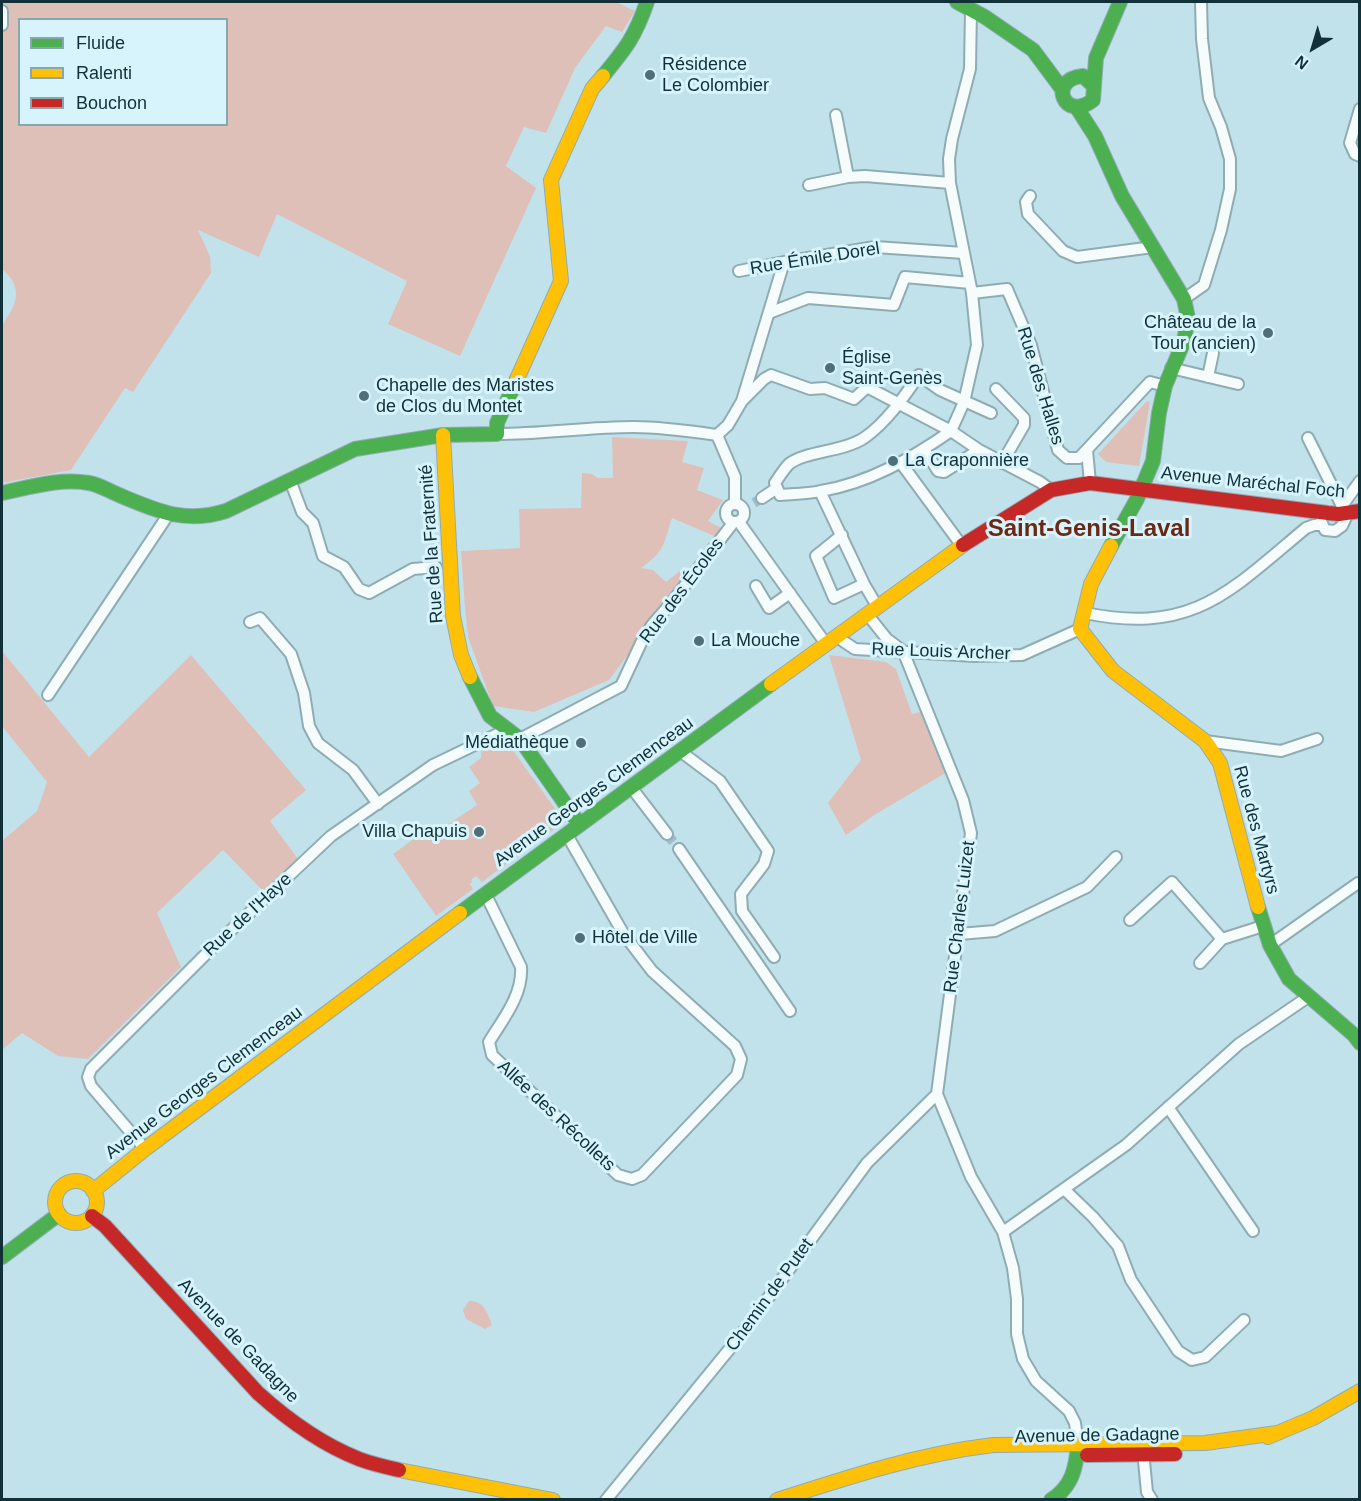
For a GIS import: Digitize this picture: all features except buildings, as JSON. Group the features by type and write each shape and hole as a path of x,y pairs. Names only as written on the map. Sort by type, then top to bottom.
{"main road":[{"path":"2,493 75,481 93,483 168,515 191,518 213,516 355,449 443,435 497,434 497,423 561,281 551,180 592,89 629,45 638,29 647,2"},
{"path":"957,2 1033,50 1062,89 1067,104 1083,106"},
{"path":"1083,106 1094,95 1096,58 1120,2"},
{"path":"1062,89 1067,80 1075,77 1096,58"},
{"path":"1048,68 1088,79 1094,86"},
{"path":"1080,629 1091,584 1142,489 1152,461 1165,386 1184,341 1188,318 1184,299 1122,196 1083,106"},
{"name":"Rue de la Fraternité","path":"443,435 453,616 456,636 473,686 490,716 520,739 580,825"},
{"name":"Avenue Georges Clemenceau","path":"93,1191 631,787 962,546 1051,490 1090,483 1142,489"},
{"name":"Avenue Maréchal Foch","path":"1142,489 1320,519 1347,511"},
{"name":"Rue des Martyrs","path":"1080,629 1100,657 1113,670 1205,741 1220,763 1270,945 1288,979 1358,1037"},
{"path":"80,1182 93,1191 97,1203 92,1216 75,1223 69,1222 59,1214 55,1202 63,1186 80,1182"},
{"path":"2,1257 59,1214"},
{"name":"Avenue de Gadagne","path":"92,1216 105,1226 258,1392 284,1417 320,1440 359,1459 409,1473 553,1500"},
{"name":"Avenue de Gadagne","path":"777,1500 915,1459 1078,1450 1143,1450 1184,1453 1246,1445 1319,1415 1359,1391"},
{"path":"1060,1497 1072,1480 1078,1450"}],"street":[{"path":"1184,299 1204,285 1221,230 1230,189 1230,159 1221,127 1209,98 1202,39 1201,2"},
{"path":"776,486 780,495 820,491 853,484 901,463 951,431 964,402 977,345 971,288 950,183 949,153 970,69 971,9"},
{"path":"2,11 2,25"},
{"path":"1359,109 1350,143 1355,154 1359,156"},
{"path":"836,115 848,177"},
{"path":"809,185 865,176 950,183"},
{"path":"1030,196 1026,202 1028,214 1063,251 1077,257 1153,247"},
{"name":"Rue Émile Dorel","path":"739,271 875,247 964,253"},
{"path":"497,434 636,427 717,435 728,425 742,401 784,262"},
{"path":"769,313 808,298 894,304 905,277 971,288"},
{"name":"Rue des Halles","path":"971,288 1007,289 1031,345 1058,450 1068,458 1079,458 1088,450"},
{"path":"1208,377 1214,352"},
{"path":"1171,368 1238,384"},
{"path":"742,401 771,375 810,388 825,388 854,399 867,387 951,431 979,450 1051,490"},
{"path":"826,644 736,522 728,520 725,512 728,507 739,507 758,501 776,486 789,464 803,457 843,448 864,437 900,403 919,375 940,390 991,413"},
{"path":"1090,483 1088,450 1150,382 1165,386"},
{"path":"996,389 1024,418 1024,425 1002,463"},
{"path":"717,435 735,477 739,507 744,516 736,522"},
{"path":"1308,438 1347,511"},
{"path":"924,449 938,471 944,472 979,450"},
{"path":"901,463 962,546"},
{"path":"290,480 302,512 313,523 323,556 344,567 359,590 369,593 412,569 436,567"},
{"path":"1347,511 1359,481"},
{"name":"Rue Charles Luizet","path":"820,491 842,535 864,584 872,610 887,639 903,651 927,707 969,819 971,833 937,1094 971,1177 1003,1232 1013,1268 1020,1351 1036,1381 1069,1411 1075,1423 1078,1450"},
{"path":"48,695 168,515"},
{"path":"1085,613 1118,619 1148,619 1186,613 1208,604 1234,588 1320,519"},
{"name":"Rue des Écoles","path":"520,739 621,686 652,625 736,522"},
{"path":"842,535 816,556 834,598 864,584"},
{"path":"756,586 769,608 790,593"},
{"path":"250,622 260,618 291,654 304,693 309,726 318,743 353,770 378,804"},
{"name":"Rue Louis Archer","path":"838,635 855,649 881,652 903,651 975,656 1022,655 1080,629"},
{"name":"Rue de l'Haye","path":"146,1149 91,1086 88,1077 91,1069 207,953 331,836 433,765 508,729"},
{"path":"1205,741 1281,751 1317,739"},
{"path":"680,751 720,781 768,851 764,864 741,894 742,911 774,957"},
{"path":"631,787 667,834"},
{"name":"Allée des Récollets","path":"486,895 521,967 522,976 514,1000 489,1042 492,1055 618,1175 632,1179 642,1175 738,1075 741,1059 735,1046 652,971 623,933 567,835"},
{"path":"679,849 790,1011"},
{"path":"958,934 995,931 1087,887 1116,857"},
{"path":"1130,920 1172,882 1222,939"},
{"path":"1270,945 1358,883"},
{"path":"1200,963 1222,939 1263,926"},
{"path":"1003,1232 1126,1145 1239,1044 1308,997"},
{"name":"Chemin de Putet","path":"606,1500 736,1342 867,1163 937,1094"},
{"path":"1168,1107 1253,1231"},
{"path":"1065,1190 1118,1246 1131,1280 1178,1351 1192,1360 1205,1357 1244,1320"},
{"path":"1143,1450 1147,1492 1152,1500"}],"shaded area":[{"path":"2,2 616,2 635,11 622,32 606,26 575,68 546,133 524,127 506,166 536,188 460,356 388,324 407,281 277,214 259,257 198,230 210,256 211,273 133,392 125,388 71,470 2,483 2,325 16,296 16,289 2,269"},
{"path":"1147,401 1150,402 1139,466 1106,462 1098,454"},
{"path":"612,437 688,441 682,462 704,468 697,490 723,500 708,521 723,529 719,538 672,518 665,542 659,552 641,568 653,570 666,582 680,571 687,576 609,680 534,712 493,706 468,637 461,551 520,548 519,509 581,508 582,473 592,474 598,478 613,478"},
{"path":"2,651 89,757 191,655 306,790 270,821 298,859 263,891 223,850 157,913 181,967 88,1059 58,1056 22,1033 2,1050 2,841 37,811 47,782 2,726"},
{"path":"829,655 886,662 896,669 912,714 924,711 947,772 876,814 846,835 828,803 861,760"},
{"path":"498,740 509,745 559,814 562,823 482,882 476,876 470,884 473,889 436,916 393,854 430,827 435,833 477,805 469,791 480,783 469,767 481,758 481,748"},
{"path":"469,1301 481,1305 487,1312 492,1325 485,1329 466,1319 463,1310"}],"tunnel":[{"path":"754,503 762,498"},
{"path":"667,834 679,849"}],"traffic: fast":[{"path":"603,76 629,42 647,2"},
{"path":"957,2 985,17 1033,50 1062,89"},
{"path":"1094,86 1083,76 1072,79 1065,84 1064,98 1074,106 1083,106 1093,100 1096,58 1120,2"},
{"path":"1077,108 1095,136 1122,196 1184,299 1188,318 1184,341 1165,386 1153,461 1137,499 1111,546"},
{"path":"2,493 46,484 89,483 159,511 184,516 211,515 226,511 355,449 443,435 497,434 497,423 517,379"},
{"path":"470,677 490,716 520,739 580,825"},
{"path":"460,913 771,684"},
{"path":"1258,907 1270,945 1289,979 1354,1035 1360,1043"},
{"path":"2,1257 59,1214"},
{"path":"1051,1500 1064,1489 1072,1476 1078,1445"}],"traffic: slow":[{"path":"517,379 561,281 551,180 592,89 603,76"},
{"path":"443,435 453,616 461,655 470,677"},
{"path":"771,684 963,545"},
{"path":"1111,546 1091,584 1080,629 1113,671 1205,741 1220,763 1258,907"},
{"path":"93,1191 145,1149 460,913"},
{"path":"76,1181 91,1187 97,1202 91,1217 76,1223 61,1217 55,1202 61,1187 76,1181"},
{"path":"1268,1437 1313,1418 1360,1391"},
{"path":"777,1500 910,1460 993,1445 1205,1443 1277,1433"},
{"path":"399,1470 553,1500"}],"traffic: jam":[{"path":"963,545 1051,490 1090,483 1328,513 1360,511"},
{"path":"92,1216 105,1226 269,1403 293,1422 331,1446 364,1461 399,1470"},
{"path":"1087,1455 1175,1454"}],"place":[{"name":"Résidence Le Colombier","path":"650,75"},
{"name":"Château de la Tour (ancien)","path":"1268,333"},
{"name":"Église Saint-Genès","path":"830,368"},
{"name":"Chapelle des Maristes de Clos du Montet","path":"364,396"},
{"name":"La Craponnière","path":"893,461"},
{"name":"La Mouche","path":"699,641"},
{"name":"Médiathèque","path":"581,743"},
{"name":"Villa Chapuis","path":"479,832"},
{"name":"Hôtel de Ville","path":"580,938"}],"district":[{"name":"Saint-Genis-Laval","path":"1089,529"}]}
